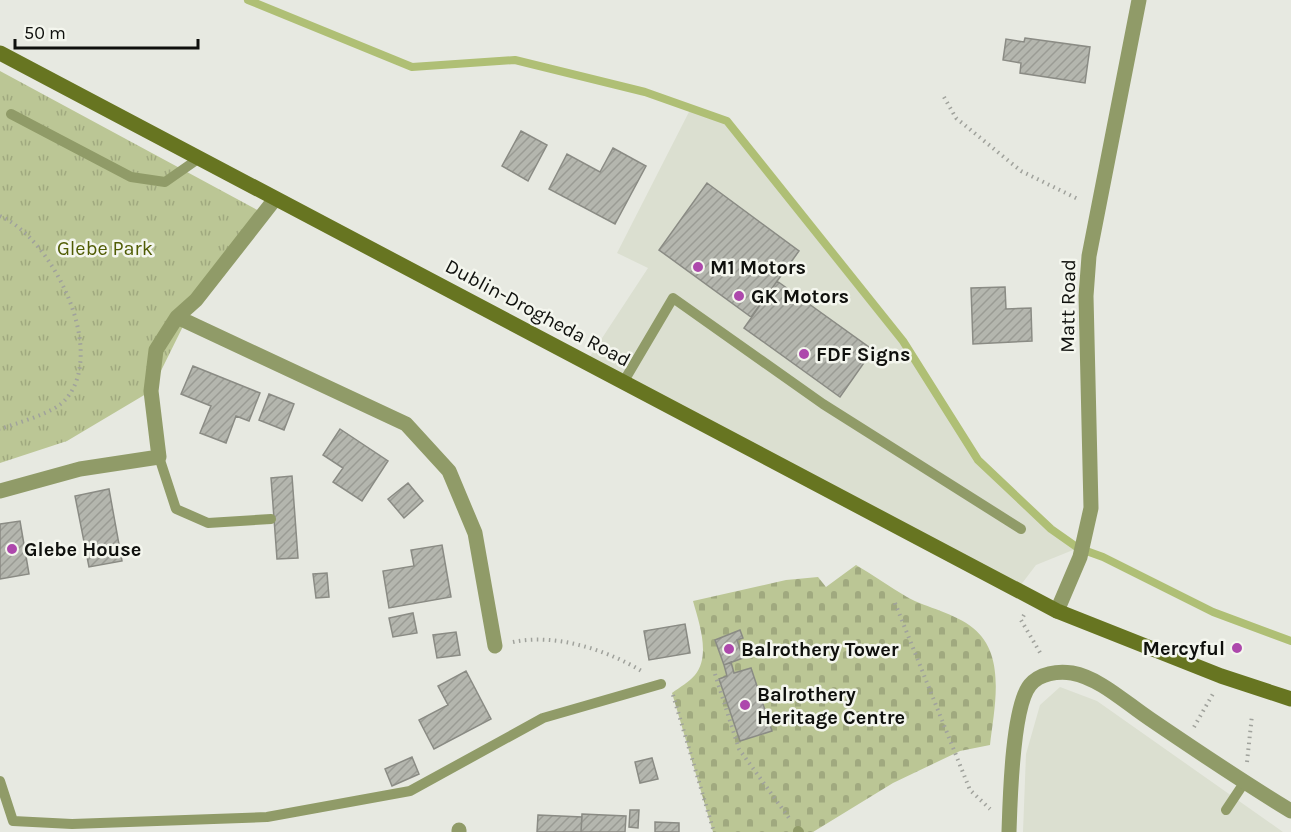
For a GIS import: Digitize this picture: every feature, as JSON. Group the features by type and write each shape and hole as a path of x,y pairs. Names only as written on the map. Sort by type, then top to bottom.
{"main road":[{"name":"Dublin-Drogheda Road","path":"0,53 1057,611 1221,676 1291,699"}],"street":[{"name":"Matt Road","path":"1057,611 1080,557 1091,493 1086,296 1089,256 1139,0"},
{"path":"0,491 80,469 159,457 151,391 156,350 177,316 196,300 275,199"},
{"path":"177,316 406,424 450,471 475,533 495,646"},
{"path":"1010,824 1009,796 1021,708 1030,684 1051,672 1074,673 1101,686 1244,783 1291,811"}],"lane":[{"path":"11,114 131,177 165,182 198,159"},
{"path":"624,381 674,298 823,404 1021,529"},
{"path":"159,457 176,509 208,523 271,519"},
{"path":"0,781 13,821 72,824 267,817 411,791 543,718 662,684"},
{"path":"1226,810 1244,783"}],"path":[{"path":"944,97 956,118 1021,171 1098,207"},
{"path":"0,216 14,222 40,246 65,288 79,327 80,355 77,380 66,400 32,418 0,429"},
{"path":"1032,598 1021,620 1051,672"},
{"path":"895,603 970,790 993,812 1010,824"},
{"path":"716,674 739,749 799,831"},
{"path":"1182,741 1200,718 1221,676"},
{"path":"1244,783 1252,715"}],"shaded area":[{"path":"691,108 727,121 903,341 978,460 1051,528 1078,548 1036,565 1017,590 587,361 648,268 617,253"},
{"path":"1060,687 1097,701 1283,832 1023,832 1026,754 1040,705"}],"green space":[{"name":"Glebe Park","path":"0,71 263,213 196,300 151,391 67,441 0,463"},
{"path":"856,565 907,597 966,623 984,639 991,652 996,683 990,745 960,751 893,783 813,832 713,832 672,693 695,675 700,667 702,639 693,601 786,580 818,577 826,587"}],"building":[{"path":"1025,38 1090,47 1085,83 1020,73 1021,63 1003,60 1006,39 1024,42"},
{"path":"521,131 547,145 528,181 502,166"},
{"path":"613,148 646,166 615,224 549,189 567,154 600,172"},
{"path":"707,183 799,251 751,317 659,250"},
{"path":"777,281 873,350 840,397 744,328"},
{"path":"1005,287 1006,309 1031,308 1032,341 973,344 971,288"},
{"path":"193,366 260,393 249,421 236,416 226,443 200,433 211,406 181,394"},
{"path":"269,394 294,404 284,430 259,420"},
{"path":"340,429 388,461 362,501 333,482 343,468 323,455"},
{"path":"292,476 298,558 277,559 271,478"},
{"path":"408,483 423,501 404,518 388,499"},
{"path":"109,489 122,561 89,567 75,496"},
{"name":"Glebe House","path":"20,521 29,574 0,579 0,524"},
{"path":"442,545 451,597 389,608 383,571 414,566 411,550"},
{"path":"327,573 329,597 316,598 313,574"},
{"path":"413,613 417,633 393,637 389,618"},
{"path":"685,624 690,653 649,660 644,631"},
{"name":"Balrothery Tower","path":"740,630 743,638 737,640 743,658 724,665 715,640"},
{"path":"456,632 460,655 437,658 433,635"},
{"name":"Balrothery Heritage Centre","path":"731,662 734,673 751,668 772,731 740,741 719,679 727,676 724,665"},
{"path":"466,671 491,719 434,749 419,720 448,705 438,686"},
{"path":"412,757 419,774 392,786 385,769"},
{"path":"652,758 658,779 640,783 635,762"},
{"path":"630,810 639,810 638,828 629,827"},
{"path":"582,814 626,816 625,832 581,832"},
{"path":"538,815 582,817 581,832 537,832"},
{"path":"655,822 679,823 679,832 655,832"}],"waterway":[{"path":"248,0 412,67 515,60 645,92 727,121 903,341 978,460 1051,529 1078,548 1103,557 1213,612 1291,641"}],"place":[{"name":"M1 Motors","path":"698,267"},
{"name":"GK Motors","path":"739,296"},
{"name":"FDF Signs","path":"804,354"},
{"name":"Glebe House","path":"12,549"},
{"name":"Mercyful","path":"1237,648"},
{"name":"Balrothery Tower","path":"729,649"},
{"name":"Balrothery Heritage Centre","path":"745,705"}]}
